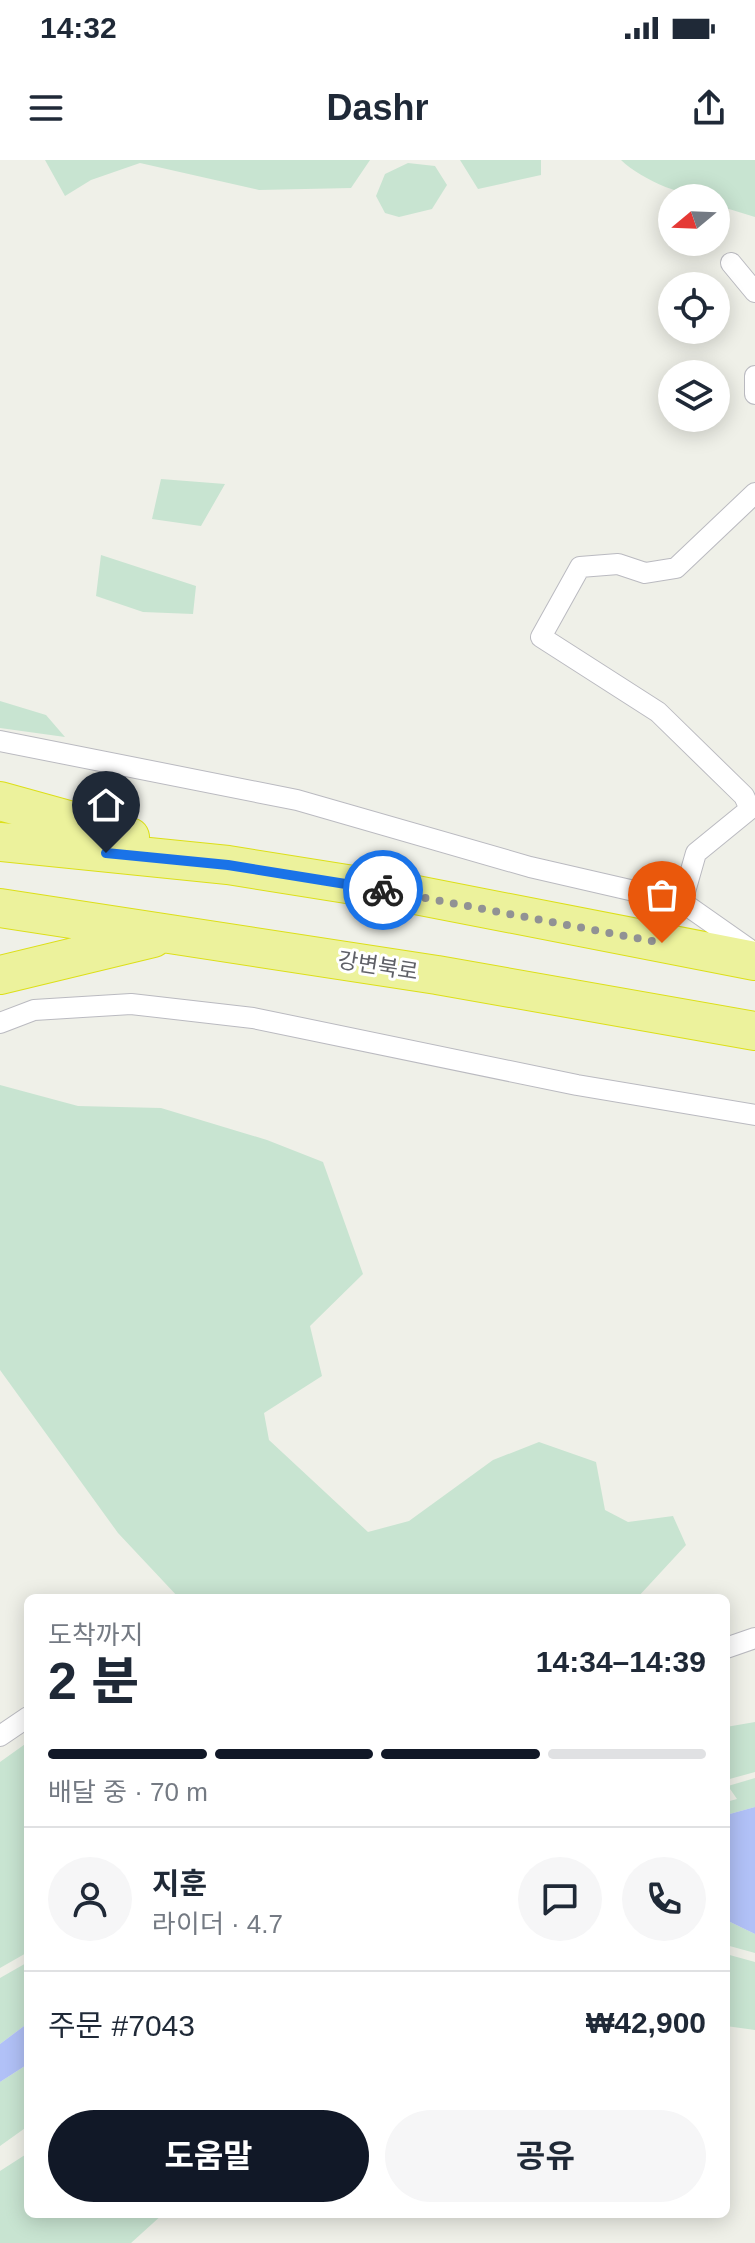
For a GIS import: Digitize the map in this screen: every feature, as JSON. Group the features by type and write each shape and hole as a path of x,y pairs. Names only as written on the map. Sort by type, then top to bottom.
{"highway":[{"path":"0,801 228,865"},
{"path":"0,842 228,865 416,895 755,961"},
{"name":"강변북로","path":"0,908 169,933 755,1031"},
{"path":"0,975 169,933"}],"street":[{"path":"731,263 755,292"},
{"path":"755,376 755,394"},
{"path":"682,902 696,853 715,833 750,809 744,796 658,712 541,637 580,567 618,564 645,573 676,568 755,493"},
{"path":"0,741 297,800 530,867 682,902 755,954"},
{"path":"0,1023 34,1010 131,1004 253,1018 577,1085 754,1110"},
{"path":"730,1647 755,1638"},
{"path":"0,1736 24,1720"}],"green space":[{"path":"45,160 370,160 351,188 259,190 140,163 91,180 65,196"},
{"path":"460,160 541,160 541,175 478,189"},
{"path":"621,160 755,160 755,217 730,209 730,184 660,184"},
{"path":"408,163 435,166 447,185 432,209 399,217 385,213 376,196 385,174"},
{"path":"161,479 225,484 201,526 152,519"},
{"path":"101,555 196,586 193,614 143,612 96,596"},
{"path":"0,701 46,715 65,737 0,728"},
{"path":"0,1085 78,1106 161,1108 267,1140 323,1162 363,1274 310,1326 322,1376 264,1413 269,1440 368,1532 409,1521 493,1460 539,1442 596,1462 605,1510 628,1522 673,1516 686,1545 641,1594 175,1594 118,1533 0,1370"},
{"path":"755,1722 755,1772 730,1779 730,1726"},
{"path":"24,1745 24,1954 0,1968 0,1762"},
{"path":"755,1778 755,1807 730,1814 730,1801 737,1799 730,1785"},
{"path":"730,1922 755,1934 755,1953 730,1946"},
{"path":"730,1955 755,1962 755,2030 730,2027"},
{"path":"24,1964 24,2026 0,2044 0,1978"},
{"path":"24,2067 24,2129 0,2146 0,2082"},
{"path":"24,2156 24,2218 159,2218 131,2243 0,2243 0,2171"}],"water":[{"path":"755,1807 755,1934 730,1922 730,1814"},
{"path":"24,2026 24,2067 0,2082 0,2044"}],"way so far":[{"path":"383,890 662,943"}],"route":[{"path":"106,853 228,865 383,890"}]}
